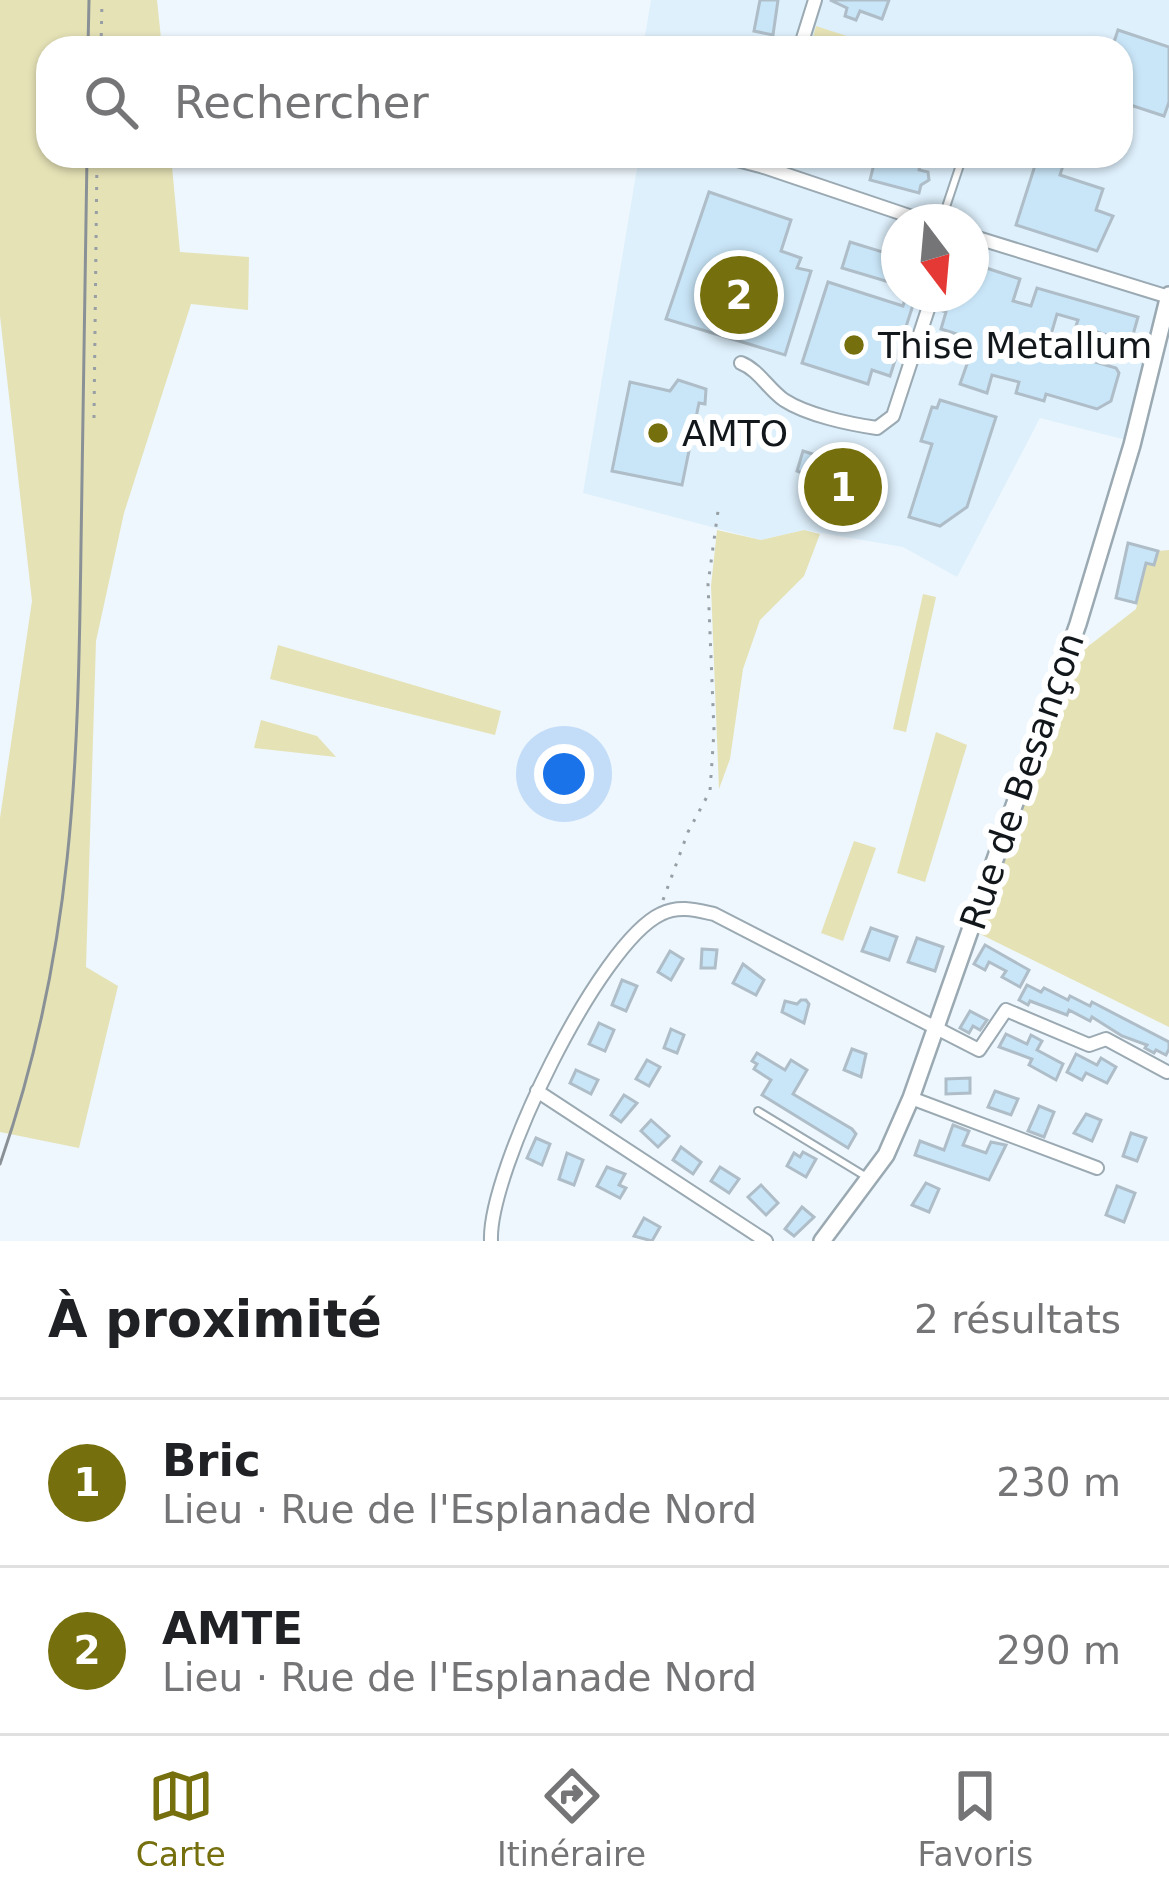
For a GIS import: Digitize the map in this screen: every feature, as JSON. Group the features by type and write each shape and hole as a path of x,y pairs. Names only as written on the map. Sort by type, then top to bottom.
{"street":[{"path":"804,36 815,0"},
{"path":"786,168 881,204"},
{"path":"989,241 1169,296"},
{"name":"Rue de Besançon","path":"821,1241 897,1136 911,1098 1078,624 1132,445 1169,296"},
{"path":"741,363 752,367 790,404 877,428 893,416 927,312"},
{"path":"491,1241 490,1216 508,1155 536,1091 622,950 664,911 686,908 714,914 979,1050 1006,1010 1089,1045 1106,1039 1167,1072"},
{"path":"536,1091 766,1241"},
{"path":"911,1098 1097,1168"}],"lane":[{"path":"947,204 959,168"},
{"path":"758,1111 868,1178"}],"path":[{"path":"100,36 102,0"},
{"path":"94,418 97,168"},
{"path":"664,911 663,898 688,832 710,791 714,731 708,584 718,512"}],"shaded area":[{"path":"0,0 157,0 161,36 36,36 36,168 172,168 180,252 249,257 248,310 191,304 124,513 96,641 86,967 118,986 79,1148 0,1132 0,818 32,601 0,316"},
{"path":"651,0 1169,0 1169,327 1138,443 1040,418 957,577 903,547 804,530 761,540 583,493 637,168 1133,168 1133,36 645,36"},
{"path":"816,26 847,36 813,36"},
{"path":"717,530 761,540 804,530 820,534 804,576 760,620 743,669 730,759 719,789 711,586"},
{"path":"1169,550 1169,1027 978,933 1077,655 1136,609 1146,563 1154,565 1158,551"},
{"path":"923,594 936,597 906,732 893,729"},
{"path":"278,645 501,711 495,735 270,679"},
{"path":"261,720 317,736 336,757 254,748"},
{"path":"936,732 967,745 925,882 897,873"},
{"path":"854,841 876,848 843,941 821,933"}],"building":[{"path":"760,0 778,0 773,35 754,31"},
{"path":"830,0 889,0 882,19 860,11 856,20 845,16 847,8"},
{"path":"1118,30 1169,47 1169,102 1164,116 1133,106 1133,36 1116,36"},
{"path":"873,168 920,168 928,172 929,180 919,193 870,180"},
{"path":"1034,168 1062,168 1060,175 1103,189 1096,210 1113,216 1097,251 1016,225"},
{"path":"709,192 791,220 781,251 801,258 797,268 811,271 785,355 666,319"},
{"path":"850,242 881,251 881,280 842,268"},
{"path":"989,269 1020,279 1013,301 1031,306 1037,288 1138,317 1131,342 1076,326 1078,320 1057,314 1047,348 1116,368 1119,373 1111,401 1097,409 1046,394 1044,401 1016,393 1019,382 992,375 987,393 960,384 974,344 941,329 946,312 989,312"},
{"name":"Thise Metallum","path":"828,282 881,299 881,312 911,312 890,376 872,370 868,384 802,363"},
{"name":"AMTO","path":"678,380 706,389 693,432 717,438 715,445 691,441 682,485 612,471 630,382 670,391"},
{"path":"940,400 996,417 967,507 940,526 909,517 932,444 921,441 932,407 937,408"},
{"path":"803,451 832,460 846,452 865,462 858,492 845,497 836,524 816,517 829,482 797,471"},
{"path":"1128,543 1158,551 1154,565 1146,563 1136,603 1116,598"},
{"path":"871,928 897,937 889,960 862,951"},
{"path":"917,938 943,947 935,971 908,962"},
{"path":"985,945 1029,970 1020,987 1002,977 1006,971 989,962 985,970 974,964"},
{"path":"702,949 717,950 715,968 701,968"},
{"path":"670,951 683,959 671,980 658,972"},
{"path":"743,964 764,980 756,995 733,983"},
{"path":"622,980 637,986 626,1011 612,1005"},
{"path":"1027,985 1090,1006 1092,1002 1169,1042 1169,1049 1166,1055 1154,1053 1092,1017 1090,1021 1069,1010 1067,1015 1030,1001 1028,1005 1019,1000"},
{"path":"801,1000 809,1004 804,1023 782,1012 785,1001 797,1004"},
{"path":"970,1011 987,1020 980,1030 973,1026 969,1033 960,1028"},
{"path":"599,1023 614,1030 605,1051 589,1044"},
{"path":"671,1029 684,1035 677,1053 664,1048"},
{"path":"1006,1034 1027,1044 1031,1035 1042,1041 1037,1050 1063,1064 1056,1080 1029,1065 1032,1059 999,1047"},
{"path":"852,1049 866,1054 861,1077 844,1070"},
{"path":"757,1053 785,1070 791,1060 807,1070 793,1094 852,1129 856,1134 848,1148 762,1095 771,1080 754,1069"},
{"path":"1076,1054 1097,1065 1101,1058 1116,1067 1107,1083 1086,1073 1082,1080 1067,1072"},
{"path":"647,1060 660,1067 649,1086 636,1079"},
{"path":"576,1070 598,1080 591,1094 570,1083"},
{"path":"970,1078 970,1093 946,1094 946,1079"},
{"path":"995,1091 1018,1099 1011,1115 988,1107"},
{"path":"624,1095 637,1103 621,1122 611,1115"},
{"path":"1039,1106 1054,1112 1044,1137 1028,1131"},
{"path":"1086,1114 1101,1120 1092,1141 1074,1133"},
{"path":"651,1120 669,1136 658,1147 641,1131"},
{"path":"953,1125 969,1131 963,1145 986,1153 991,1142 1006,1145 989,1180 915,1155 920,1141 944,1150"},
{"path":"1131,1133 1146,1138 1137,1161 1123,1156"},
{"path":"536,1138 550,1144 542,1165 527,1158"},
{"path":"681,1147 701,1162 693,1174 673,1160"},
{"path":"803,1152 816,1159 806,1177 787,1166 794,1153 800,1157"},
{"path":"567,1153 583,1160 574,1185 559,1179"},
{"path":"607,1167 625,1174 619,1185 626,1188 620,1198 597,1186"},
{"path":"720,1167 739,1179 729,1193 711,1181"},
{"path":"926,1183 939,1189 929,1212 912,1205"},
{"path":"761,1185 778,1203 766,1215 748,1197"},
{"path":"1117,1186 1135,1193 1124,1222 1106,1215"},
{"path":"802,1207 814,1217 794,1236 785,1229"},
{"path":"644,1218 660,1227 652,1241 634,1236"}],"railway":[{"path":"88,36 89,0"},
{"path":"0,1164 43,1009 57,934 74,783 87,168"}],"place":[{"name":"AMTE","path":"739,295"},
{"name":"Thise Metallum","path":"854,345"},
{"name":"AMTO","path":"658,433"},
{"name":"Bric","path":"843,487"}]}
